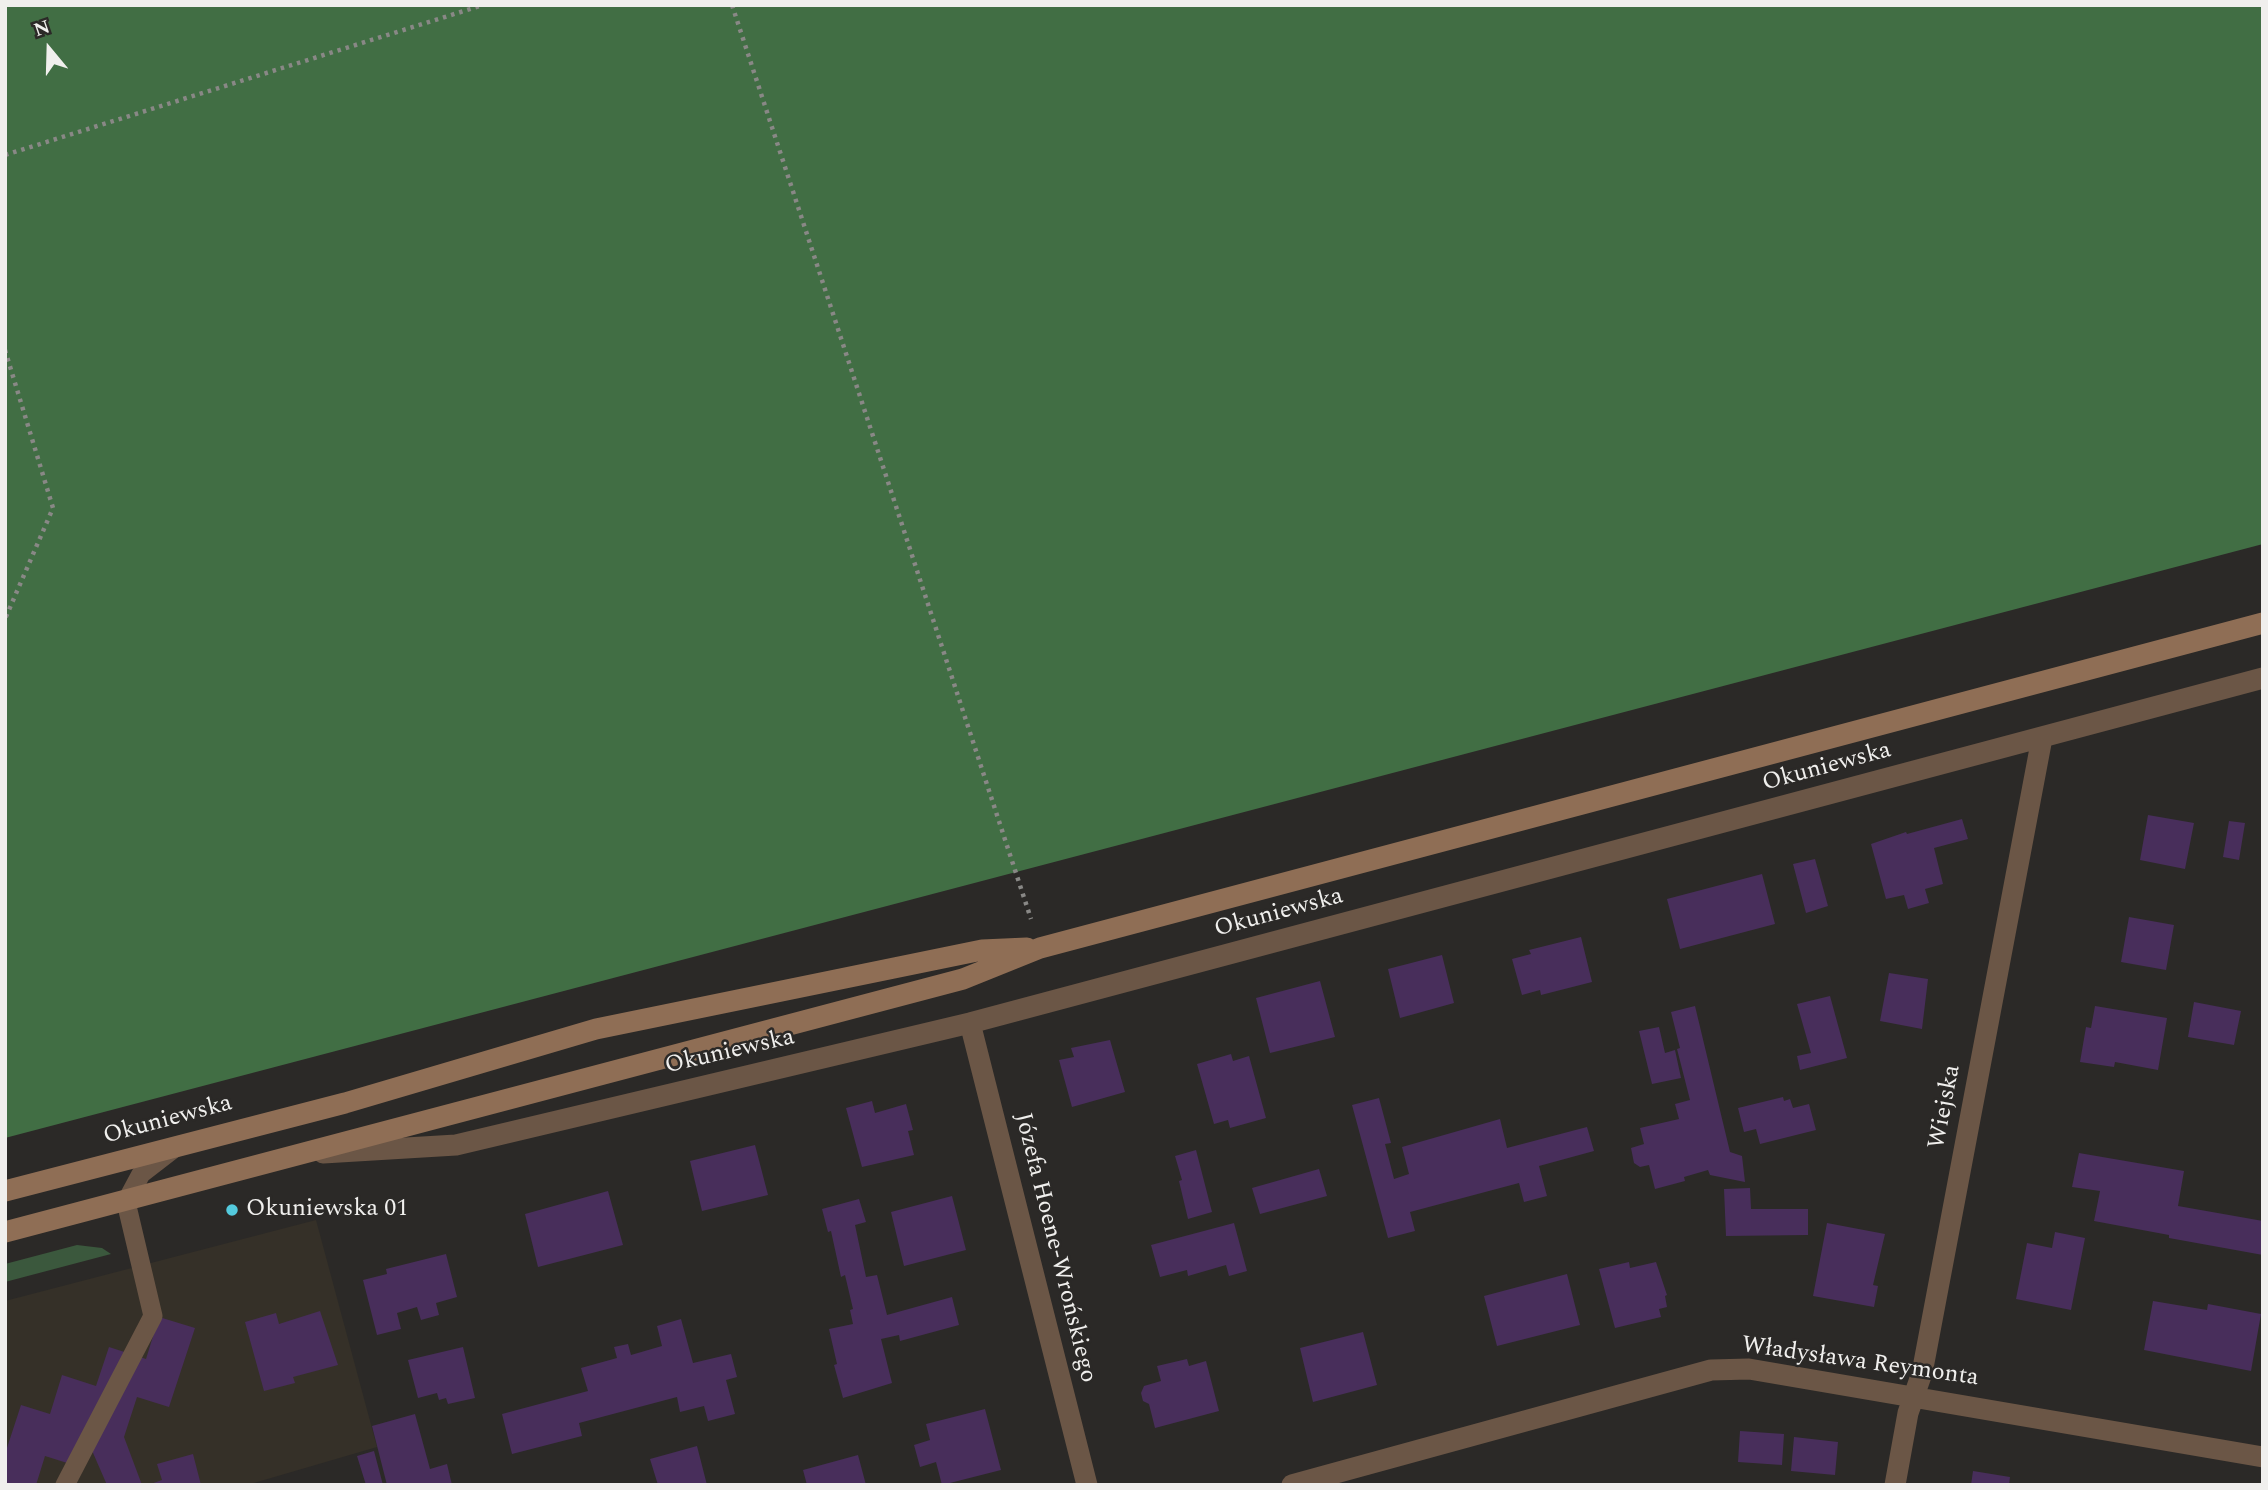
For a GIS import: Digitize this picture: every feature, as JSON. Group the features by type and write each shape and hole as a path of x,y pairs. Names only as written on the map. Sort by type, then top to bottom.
{"main road":[{"name":"Okuniewska","path":"5,1233 963,979 1040,948 2263,623"},
{"name":"Okuniewska","path":"5,1191 345,1103 596,1029 982,950 1040,948"}],"street":[{"name":"Okuniewska","path":"300,1155 456,1145 970,1023 2263,678"},
{"name":"Wiejska","path":"1895,1485 1908,1413 1922,1373 2042,737"},
{"name":"Józefa Hoene-Wrońskiego","path":"970,1023 1087,1485"},
{"name":"Władysława Reymonta","path":"1292,1485 1711,1370 1749,1369 2263,1457"}],"lane":[{"path":"65,1485 153,1316 126,1202 141,1174 176,1146"}],"path":[{"path":"5,155 483,5"},
{"path":"732,5 1040,948"},
{"path":"5,350 53,508 5,619"}],"shaded area":[{"path":"316,1220 377,1447 247,1485 5,1485 5,1301"}],"green space":[{"path":"5,5 2263,5 2263,544 5,1138"},
{"path":"77,1245 102,1248 111,1254 5,1282 5,1264"}],"building":[{"path":"2148,815 2194,823 2185,869 2140,860"},
{"path":"1962,819 1968,839 1934,848 1943,884 1925,889 1929,903 1908,909 1904,895 1886,899 1871,844 1906,832 1907,834"},
{"path":"2229,821 2245,823 2239,860 2223,857"},
{"path":"1815,859 1828,906 1806,913 1793,864"},
{"path":"1762,874 1775,924 1680,949 1667,899"},
{"path":"2129,917 2174,925 2166,970 2121,962"},
{"path":"1581,937 1592,982 1541,995 1540,990 1522,995 1512,959 1531,954 1529,950"},
{"path":"1442,955 1454,1003 1400,1018 1388,969"},
{"path":"1889,973 1928,979 1922,1029 1880,1021"},
{"path":"1320,981 1335,1037 1270,1053 1256,998"},
{"path":"1830,996 1847,1058 1800,1070 1797,1056 1811,1053 1797,1004"},
{"path":"2194,1002 2241,1011 2234,1045 2188,1037"},
{"path":"1695,1006 1730,1152 1742,1156 1745,1182 1710,1175 1708,1170 1684,1177 1685,1181 1655,1189 1649,1165 1640,1167 1634,1163 1631,1148 1644,1144 1640,1128 1679,1119 1675,1104 1690,1100 1671,1012"},
{"path":"2095,1006 2167,1018 2158,1070 2115,1062 2114,1067 2080,1062 2086,1027 2091,1028"},
{"path":"1659,1027 1665,1053 1675,1050 1681,1078 1652,1084 1639,1031"},
{"path":"1110,1040 1125,1092 1072,1107 1059,1060 1074,1057 1071,1048"},
{"path":"1231,1054 1233,1061 1249,1056 1266,1118 1230,1128 1228,1120 1214,1124 1197,1064"},
{"path":"1783,1097 1784,1101 1790,1099 1793,1108 1809,1104 1816,1130 1760,1144 1756,1129 1744,1132 1738,1108"},
{"path":"1379,1098 1391,1143 1385,1144 1394,1179 1409,1174 1402,1147 1500,1119 1507,1148 1587,1127 1594,1151 1539,1166 1547,1196 1524,1202 1519,1183 1410,1212 1415,1231 1388,1238 1352,1105"},
{"path":"872,1101 875,1113 906,1104 913,1130 908,1131 914,1155 862,1167 846,1108"},
{"path":"755,1145 768,1195 702,1211 690,1161"},
{"path":"1196,1150 1212,1212 1188,1219 1175,1156"},
{"path":"2079,1153 2184,1171 2178,1206 2263,1221 2263,1255 2094,1221 2100,1191 2072,1187"},
{"path":"1319,1169 1327,1196 1260,1214 1252,1188"},
{"path":"1750,1188 1751,1209 1808,1209 1808,1235 1726,1236 1724,1189"},
{"path":"608,1191 623,1245 538,1267 525,1214"},
{"path":"952,1196 966,1250 904,1266 891,1212"},
{"path":"859,1199 866,1222 855,1225 866,1277 877,1275 887,1315 952,1297 959,1325 900,1341 899,1335 881,1339 892,1383 843,1398 834,1365 837,1364 829,1329 853,1324 850,1310 853,1309 845,1275 841,1277 831,1231 828,1232 822,1209"},
{"path":"1234,1223 1247,1271 1229,1276 1226,1265 1188,1276 1187,1270 1160,1277 1151,1245"},
{"path":"1827,1223 1885,1234 1873,1285 1878,1286 1874,1307 1813,1296"},
{"path":"2055,1232 2085,1238 2071,1310 2016,1299 2027,1243 2052,1248"},
{"path":"446,1254 457,1297 436,1303 439,1315 421,1320 417,1307 397,1313 401,1329 377,1335 363,1280 387,1274 386,1269"},
{"path":"1629,1262 1630,1268 1656,1262 1667,1295 1667,1307 1659,1309 1661,1317 1615,1328 1599,1269"},
{"path":"1567,1274 1580,1325 1497,1346 1484,1296"},
{"path":"2153,1301 2207,1310 2208,1304 2261,1314 2251,1371 2144,1350"},
{"path":"320,1311 338,1365 293,1377 295,1383 264,1391 245,1322 276,1313 279,1324"},
{"path":"159,1317 195,1328 169,1407 137,1397 124,1437 142,1485 107,1485 90,1446 83,1468 45,1456 36,1485 5,1485 5,1454 21,1405 50,1414 62,1375 96,1386 109,1347 146,1359"},
{"path":"681,1319 693,1363 731,1354 737,1377 726,1380 735,1414 708,1421 704,1406 680,1412 677,1397 579,1423 582,1436 512,1454 502,1414 588,1391 581,1368 617,1358 614,1347 628,1344 631,1355 662,1346 657,1326"},
{"path":"1363,1332 1377,1385 1313,1402 1300,1348"},
{"path":"463,1347 475,1398 448,1404 446,1398 439,1400 437,1393 418,1398 408,1360"},
{"path":"1187,1359 1189,1366 1206,1361 1219,1411 1155,1428 1149,1404 1143,1401 1141,1393 1144,1386 1161,1381 1157,1366"},
{"path":"985,1409 1001,1470 942,1485 936,1462 920,1467 914,1445 930,1440 926,1424"},
{"path":"415,1414 430,1469 447,1464 452,1485 387,1485 372,1426"},
{"path":"1740,1431 1784,1434 1782,1465 1738,1462"},
{"path":"1794,1437 1838,1442 1835,1475 1791,1471"},
{"path":"697,1446 707,1485 658,1485 650,1459"},
{"path":"374,1451 383,1485 366,1485 357,1456"},
{"path":"193,1454 201,1485 148,1485 162,1480 157,1464"},
{"path":"858,1455 866,1485 807,1485 803,1470"},
{"path":"1973,1471 2010,1477 2009,1485 1971,1485"}],"place":[{"name":"Okuniewska 01","path":"232,1210"}]}
